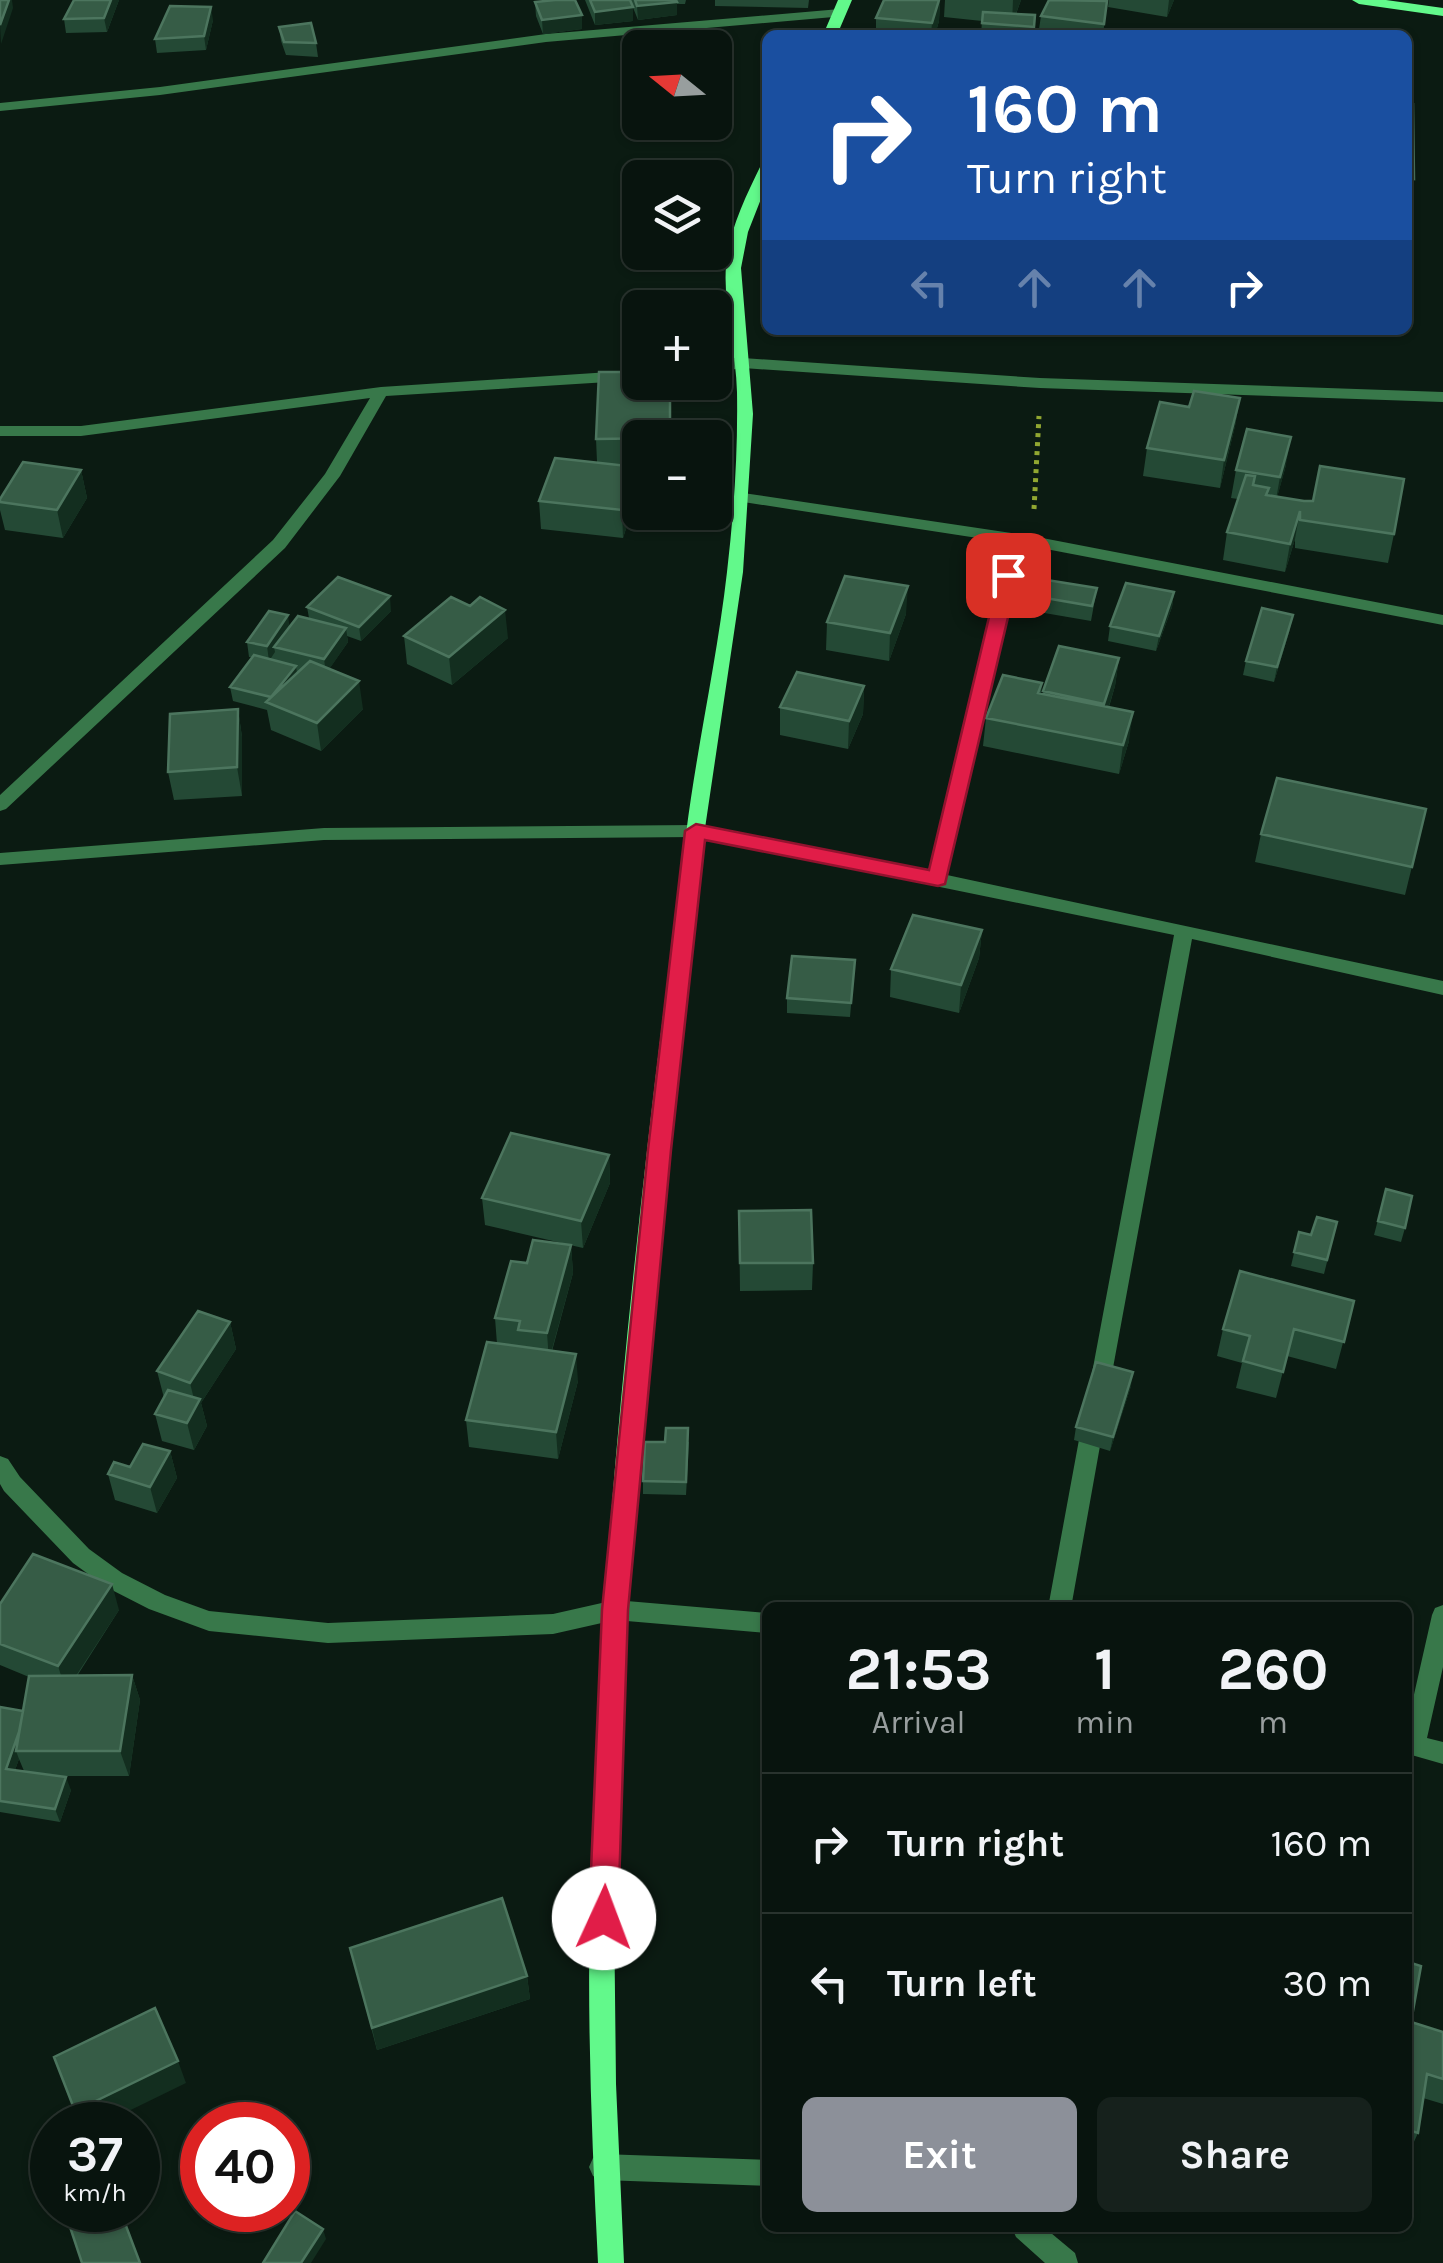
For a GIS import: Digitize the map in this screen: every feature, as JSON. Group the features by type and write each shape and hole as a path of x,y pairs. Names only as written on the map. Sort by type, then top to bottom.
{"street":[{"path":"1360,0 1443,12"},
{"path":"832,30 843,6"},
{"path":"0,107 160,91 546,38 843,6"},
{"path":"610,2263 602,2166 602,1989 615,1610 659,1150 696,831 721,686 743,498 743,364 734,258 762,181"},
{"path":"732,365 1040,384 1443,397"},
{"path":"0,432 81,432 381,392 622,376"},
{"path":"0,805 279,544 332,476 381,392"},
{"path":"743,498 1018,539 1443,620"},
{"path":"938,878 1018,539"},
{"path":"0,860 324,834 696,831 938,878 1443,988"},
{"path":"1060,1602 1184,931"},
{"path":"0,1466 12,1484 82,1556 114,1580 208,1621 328,1633 553,1624 615,1610 762,1622"},
{"path":"1412,1736 1443,1615"},
{"path":"1412,1745 1443,1754"},
{"path":"602,2166 762,2173"},
{"path":"1029,2232 1065,2263"}],"building":[{"path":"0,0 9,0 0,25"},
{"path":"74,0 111,0 104,18 64,19"},
{"path":"575,0 582,15 542,20 535,2"},
{"path":"590,0 630,0 633,7 595,12"},
{"path":"635,0 676,0 677,2 637,6"},
{"path":"884,0 939,0 932,23 876,18"},
{"path":"1049,0 1107,1 1104,24 1041,16"},
{"path":"170,6 211,7 204,36 155,39"},
{"path":"983,12 1035,15 1034,27 982,23"},
{"path":"311,23 316,43 284,42 279,27"},
{"path":"1412,104 1413,104 1412,179"},
{"path":"599,372 622,372 622,400 670,400 670,420 622,420 622,439 596,439"},
{"path":"1194,391 1240,398 1224,460 1147,448 1160,402 1189,407"},
{"path":"1247,429 1291,437 1280,477 1236,470"},
{"path":"555,458 622,465 622,510 539,501"},
{"path":"23,462 81,470 57,510 0,502"},
{"path":"1320,466 1404,479 1394,534 1300,520 1300,511 1290,544 1227,532 1246,475 1255,476 1253,485 1269,488 1266,495 1313,501"},
{"path":"845,576 908,586 890,633 827,622"},
{"path":"338,577 390,596 359,627 307,607"},
{"path":"1028,577 1097,588 1092,606 1022,594"},
{"path":"1126,583 1174,592 1159,636 1110,626"},
{"path":"451,597 470,606 480,597 505,610 449,657 404,636"},
{"path":"1262,608 1293,615 1277,667 1246,661"},
{"path":"269,611 288,615 267,646 247,642"},
{"path":"298,616 346,628 324,659 274,647"},
{"path":"1059,646 1119,658 1104,704 1043,691"},
{"path":"254,655 296,666 271,697 230,687"},
{"path":"310,661 359,681 317,723 266,702"},
{"path":"797,672 864,686 849,721 780,707"},
{"path":"1003,675 1042,683 1038,693 1133,712 1123,745 986,718"},
{"path":"238,709 237,767 168,772 170,714"},
{"path":"1277,778 1426,809 1412,867 1261,834"},
{"path":"913,915 982,930 961,985 891,969"},
{"path":"792,956 855,960 851,1003 787,998"},
{"path":"511,1133 609,1155 581,1221 482,1198"},
{"path":"1386,1189 1412,1196 1405,1228 1378,1221"},
{"path":"811,1210 813,1263 740,1263 739,1211"},
{"path":"1317,1217 1337,1222 1327,1260 1294,1252 1299,1232 1311,1235"},
{"path":"533,1240 571,1245 547,1333 518,1330 520,1321 495,1318 511,1261 527,1263"},
{"path":"1240,1271 1354,1301 1344,1342 1294,1329 1283,1372 1243,1361 1250,1336 1223,1329"},
{"path":"198,1311 230,1322 190,1383 157,1371"},
{"path":"487,1342 576,1354 556,1432 466,1420"},
{"path":"1096,1362 1133,1372 1113,1437 1076,1427"},
{"path":"168,1390 200,1399 187,1423 155,1414"},
{"path":"666,1428 688,1428 686,1482 643,1481 645,1442 665,1442"},
{"path":"143,1444 170,1451 150,1487 108,1474 114,1462 130,1467"},
{"path":"33,1554 112,1584 58,1666 0,1644 0,1604"},
{"path":"132,1675 120,1751 16,1751 29,1676"},
{"path":"0,1707 23,1711 6,1769 66,1777 55,1809 0,1801"},
{"path":"502,1898 527,1976 372,2028 350,1948"},
{"path":"1412,1963 1421,1966 1412,2016"},
{"path":"155,2008 178,2061 94,2102 72,2102 54,2057"},
{"path":"1412,2022 1443,2032 1443,2079 1427,2074 1418,2133 1412,2131"},
{"path":"310,2221 323,2229 301,2263 263,2263 282,2232 310,2232"},
{"path":"72,2232 128,2232 140,2263 82,2263"}],"route":[{"path":"604,1918 615,1610 659,1150 696,831 938,878 1008,575"}]}
